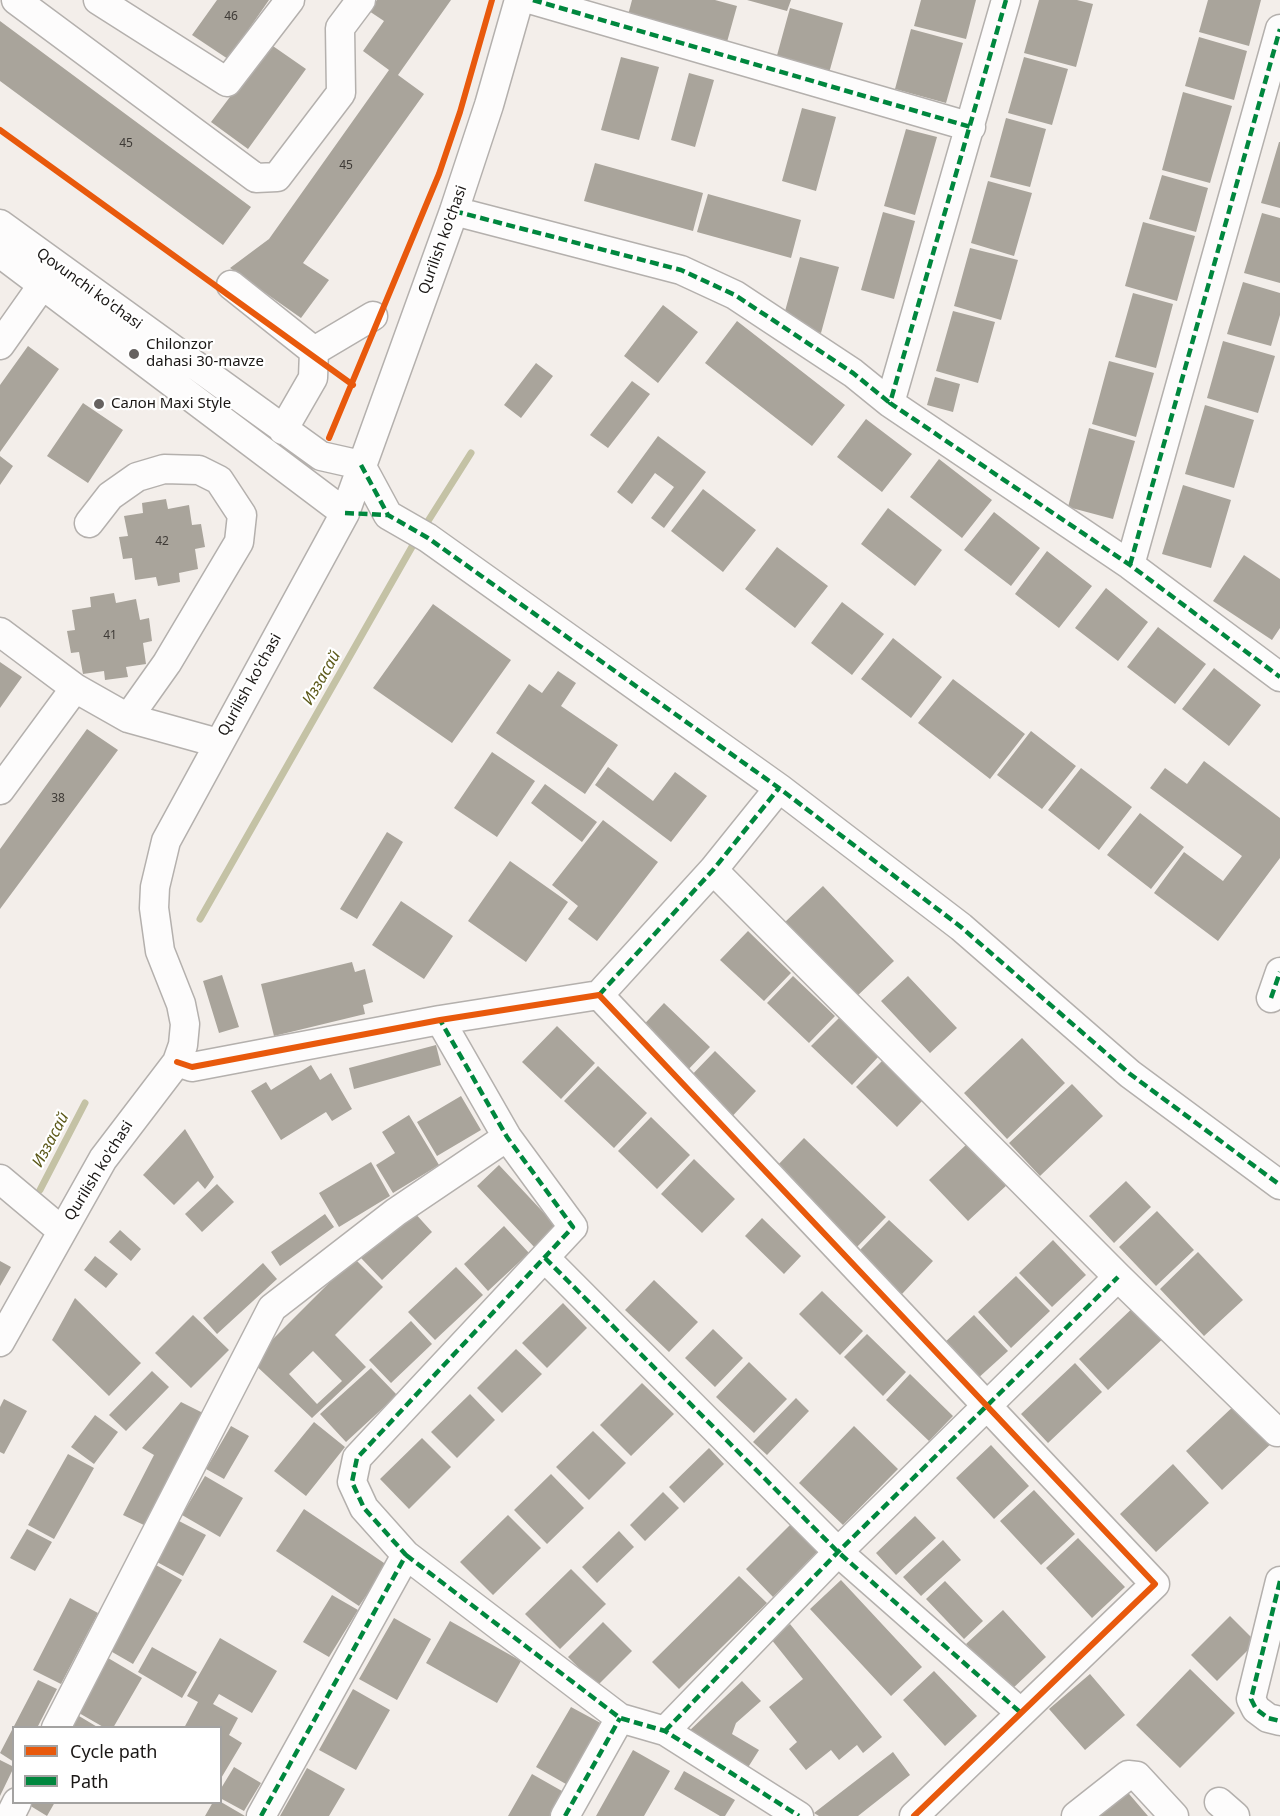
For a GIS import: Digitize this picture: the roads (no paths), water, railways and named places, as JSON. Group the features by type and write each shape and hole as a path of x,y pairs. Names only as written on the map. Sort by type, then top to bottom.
{"street":[{"path":"16,0 256,178 277,177 341,93 340,28 361,0"},
{"path":"98,0 227,82 290,0"},
{"name":"Qurilish ko'chasi","path":"0,1342 114,1143 177,1062 183,1045 185,1024 181,1004 160,951 154,908 155,887 166,842 345,513 454,211 489,105 519,0"},
{"path":"533,0 971,128"},
{"path":"890,403 1006,0"},
{"path":"1130,565 1280,29"},
{"path":"454,211 681,270 735,295 853,373 890,403 1130,565 1280,677"},
{"name":"Qovunchi ko'chasi","path":"0,224 49,275 345,513"},
{"name":"Qovunchi ko'chasi","path":"0,253 49,275 321,456 361,465"},
{"path":"0,345 49,275"},
{"path":"231,285 314,351"},
{"path":"314,351 373,316"},
{"path":"283,430 313,378 314,351"},
{"path":"361,465 407,526 779,788 961,927 1130,1074 1280,1185"},
{"path":"89,523 110,496 137,477 164,469 199,470 219,480 242,514 239,542 167,663 128,718"},
{"path":"345,513 407,526"},
{"path":"0,632 75,688 128,718 218,743"},
{"path":"0,790 75,688"},
{"path":"177,1062 192,1067 440,1020 598,995 713,870 779,788"},
{"path":"713,870 1118,1277 1277,1432"},
{"path":"598,995 1155,1584 914,1816"},
{"path":"440,1020 507,1137 573,1227 357,1458 352,1482 364,1508 406,1555 620,1718 666,1731 799,1816"},
{"path":"57,1726 272,1308 396,1212 507,1137"},
{"path":"0,1179 62,1231"},
{"path":"545,1258 838,1552 1021,1713"},
{"path":"666,1731 838,1552 1118,1277"},
{"path":"261,1816 406,1555"},
{"path":"1280,1581 1251,1699 1256,1709 1268,1718 1280,1721"},
{"path":"565,1816 620,1718"},
{"path":"1077,1816 1128,1775 1137,1776 1174,1816"}],"waterway":[{"name":"Иззасай","path":"423,529 471,453"},
{"name":"Иззасай","path":"200,919 417,538"},
{"name":"Иззасай","path":"40,1190 85,1103"}],"place":[{"name":"Chilonzor dahasi 30-mavze","path":"134,354"},
{"name":"Салон Maxi Style","path":"99,404"}]}
